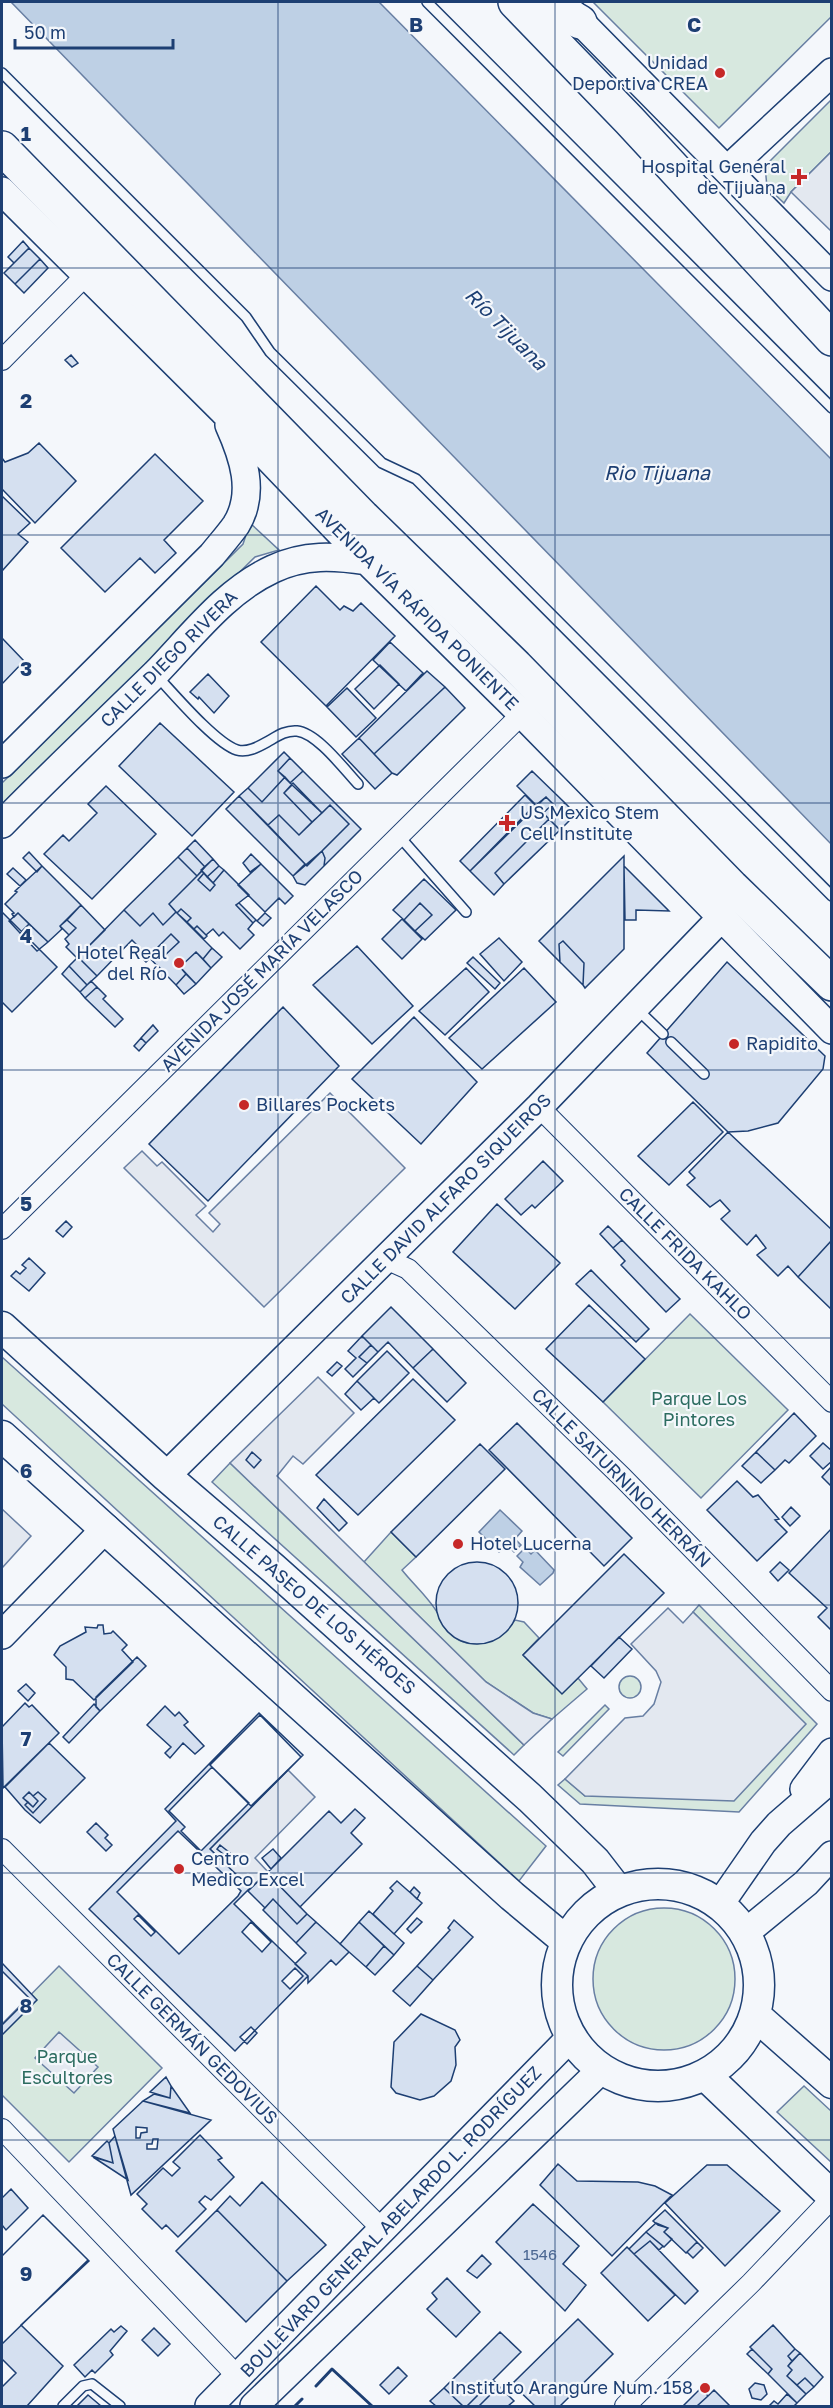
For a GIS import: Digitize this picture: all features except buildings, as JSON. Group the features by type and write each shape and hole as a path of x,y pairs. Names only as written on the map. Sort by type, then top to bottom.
{"highway":[{"path":"514,2 645,136 831,339"},
{"path":"546,2 570,12"},
{"name":"AVENIDA VÍA RÁPIDA PONIENTE","path":"2,148 388,542 516,666 732,887 831,984"}],"main road":[{"path":"570,12 831,277"},
{"path":"727,170 831,72"},
{"name":"AVENIDA VÍA RÁPIDA PONIENTE","path":"2,191 222,410 367,561 522,714 831,1030"},
{"path":"2,764 212,555 237,524 244,506 245,470 238,444 222,410"},
{"name":"CALLE DIEGO RIVERA","path":"2,824 241,587 276,567 310,557 332,556 367,561"},
{"name":"CALLE DAVID ALFARO SIQUEIROS","path":"166,1476 397,1258 721,918"},
{"name":"CALLE PASEO DE LOS HÉROES","path":"2,1327 166,1476 273,1568 530,1798 596,1861 619,1892"},
{"path":"2,1436 512,1896 566,1941"},
{"path":"2,1635 106,1528"},
{"path":"720,1904 763,1842 779,1824 831,1752"},
{"path":"779,1824 831,1778"},
{"path":"810,1879 831,1855"},
{"path":"745,1933 831,1862"},
{"path":"671,1884 696,1891 720,1904 745,1933 754,1952 759,1973 760,1994 755,2015 747,2034 736,2050 722,2064 705,2075 679,2084 652,2086 626,2081 602,2069 585,2055 571,2037 561,2014 557,1990 558,1965 566,1941 580,1921 591,1909 619,1892 644,1885 671,1884"},
{"path":"755,2015 831,2083"},
{"name":"BOULEVARD GENERAL ABELARDO L. RODRÍGUEZ","path":"209,2406 571,2037"},
{"name":"BOULEVARD GENERAL ABELARDO L. RODRÍGUEZ","path":"254,2406 602,2069"},
{"path":"705,2075 831,2197"}],"street":[{"path":"2,360 86,275"},
{"name":"AVENIDA JOSÉ MARÍA VELASCO","path":"2,1229 522,714"},
{"name":"CALLE FRIDA KAHLO","path":"539,1107 831,1402"},
{"name":"CALLE SATURNINO HERRÁN","path":"397,1258 615,1470 831,1691"},
{"name":"CALLE GERMÁN GEDOVIUS","path":"2,1849 382,2229"},
{"path":"2,2129 238,2377"},
{"path":"625,2406 751,2283 831,2197"}],"lane":[{"path":"427,2 831,408"},
{"path":"2,73 246,317 270,352 382,463 416,479 831,897"},
{"path":"155,674 209,730 231,747 246,750 256,748 286,732 300,732 318,742 358,784"},
{"path":"399,836 466,912"},
{"path":"636,1008 663,1034"},
{"path":"671,1042 704,1074"},
{"path":"63,2406 83,2386 92,2384 120,2406"}],"green space":[{"name":"Unidad Deportiva CREA","path":"593,2 831,2 831,17 719,128"},
{"path":"831,100 831,152 791,192 784,203 767,187 765,166"},
{"path":"250,523 279,550 255,557 2,807 2,783 243,544"},
{"name":"Parque Los Pintores","path":"690,1314 788,1410 701,1498 603,1402"},
{"path":"2,1357 546,1846 519,1881 2,1404"},
{"path":"230,1463 524,1745 514,1755 212,1482"},
{"path":"391,1532 416,1557 402,1570 431,1603 445,1629 455,1638 474,1644 483,1643 501,1635 515,1620 524,1622 539,1638 523,1655 562,1693 578,1678 587,1689 552,1719 533,1713 486,1682 364,1562"},
{"path":"699,1605 817,1724 739,1812 580,1804 558,1785 565,1779 585,1796 805,1724 693,1612"},
{"path":"626,1676 634,1676 641,1683 641,1691 634,1698 626,1698 619,1691 619,1683"},
{"path":"605,1705 609,1709 563,1756 558,1752"},
{"path":"664,1908 691,1913 714,1929 730,1952 735,1979 730,2006 714,2029 691,2045 664,2050 637,2045 614,2029 598,2006 593,1979 598,1952 614,1929 637,1913"},
{"name":"Parque Escultores","path":"59,1966 162,2068 69,2162 2,2095 2,2024"},
{"path":"804,2086 831,2111 831,2162 777,2112"}],"shaded area":[{"path":"831,152 831,231 791,192"},
{"path":"330,1093 405,1168 264,1307 124,1168 142,1151 157,1166 162,1162 206,1206 196,1215 213,1232 220,1224 209,1213"},
{"path":"318,1377 354,1413 303,1464 293,1456 277,1476 486,1682 533,1713 552,1719 524,1745 230,1463"},
{"path":"2,1509 31,1536 2,1568"},
{"path":"668,1608 683,1623 693,1612 806,1724 734,1801 585,1796 565,1779 625,1718 643,1716 654,1704 661,1682 656,1671 631,1644"},
{"path":"288,1770 315,1797 255,1858 268,1872 250,1888 210,1849"},
{"path":"59,2032 98,2067 74,2093 35,2058"}],"water":[{"name":"Rio Tijuana","path":"11,2 379,2 831,459 831,844"},
{"path":"500,1510 522,1531 515,1539 521,1545 514,1552 508,1546 499,1552 479,1532"},
{"path":"525,1548 531,1554 535,1550 554,1570 540,1585 520,1567 523,1562 517,1556"}],"wall":[{"path":"316,2386 332,2369 372,2406"},
{"path":"295,2406 302,2399"}],"place":[{"name":"Unidad Deportiva CREA","path":"720,73"},
{"name":"Hospital General de Tijuana","path":"799,177"},
{"name":"US Mexico Stem Cell Institute","path":"507,823"},
{"name":"Hotel Real del Río","path":"179,963"},
{"name":"Rapidito","path":"734,1044"},
{"name":"Billares Pockets","path":"244,1105"},
{"name":"Hotel Lucerna","path":"458,1544"},
{"name":"Centro Medico Excel","path":"179,1869"},
{"name":"Instituto Arangure Num. 158","path":"705,2388"}],"water label":[{"name":"Río Tijuana","path":"506,329"}]}
